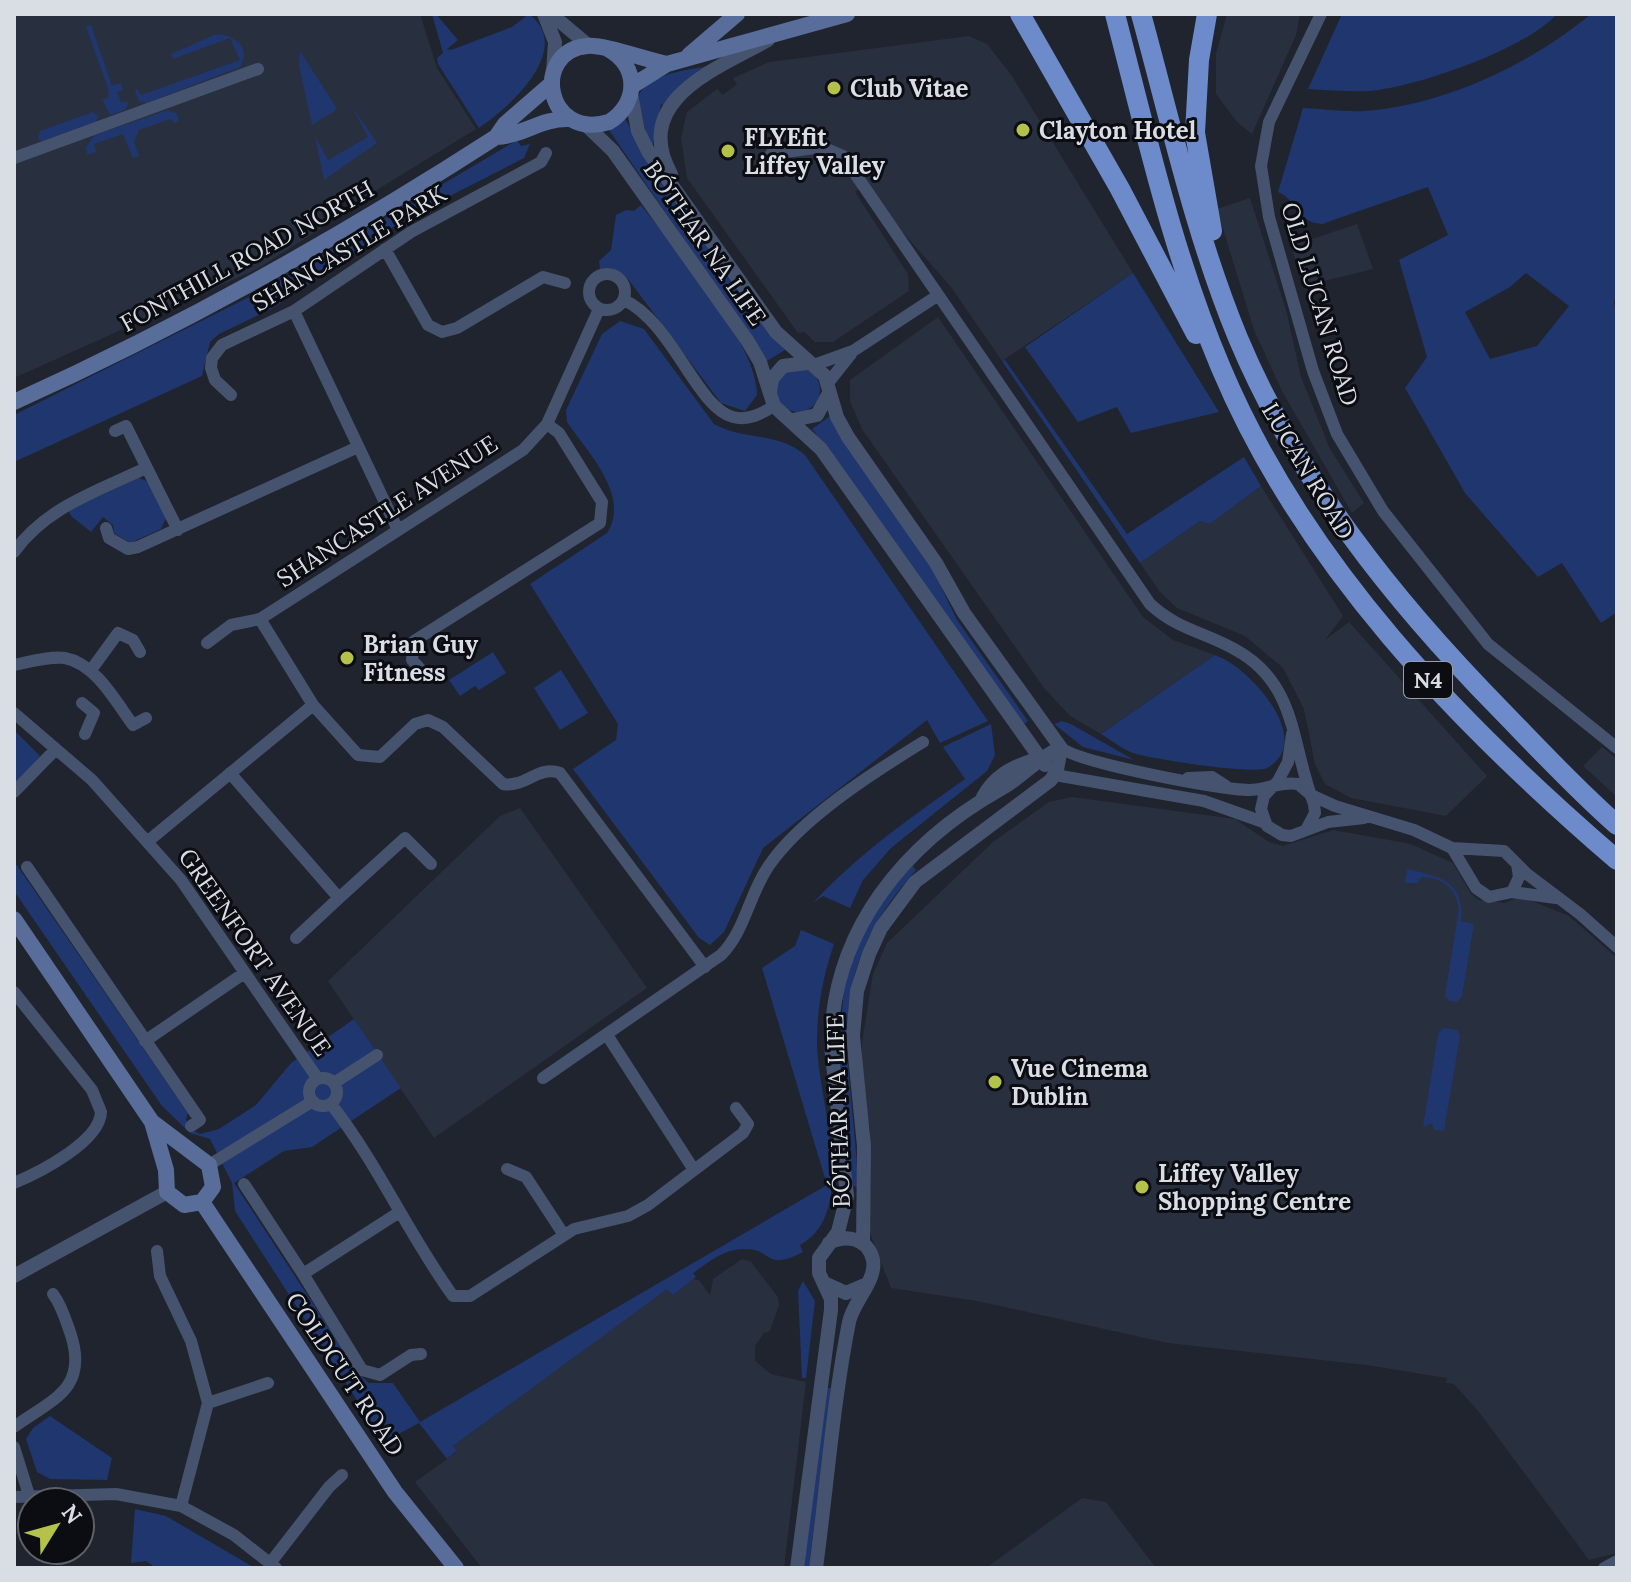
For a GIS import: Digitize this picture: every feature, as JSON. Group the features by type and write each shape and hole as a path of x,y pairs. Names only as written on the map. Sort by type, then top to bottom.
{"highway":[{"path":"1007,14 1041,54"},
{"path":"1020,14 1120,189 1229,400 1273,469"},
{"name":"LUCAN ROAD","path":"1115,14 1166,207 1200,313 1232,393 1273,469 1342,576 1423,674 1617,860"},
{"name":"LUCAN ROAD","path":"1141,14 1179,159 1216,279 1238,337 1279,422 1369,562 1451,660 1556,769 1617,825"},
{"path":"1207,14 1199,60 1195,133 1211,222 1216,279"}],"main road":[{"path":"685,59 737,14"},
{"path":"786,14 798,29"},
{"path":"552,79 554,100 569,119 587,126 609,122 618,116 632,90 667,64 847,14"},
{"name":"FONTHILL ROAD NORTH","path":"14,402 148,340 310,254 496,137 505,124 552,79 566,55 588,45"},
{"path":"588,45 667,64"},
{"path":"608,49 628,67 632,90"},
{"name":"FONTHILL ROAD NORTH","path":"496,137 514,136 549,119 569,119"},
{"path":"14,919 152,1122 209,1165 213,1187 202,1202 184,1205 167,1192 166,1170 152,1122"},
{"path":"166,1170 175,1160 192,1155"},
{"name":"COLDCUT ROAD","path":"202,1202 395,1492 456,1568"}],"street":[{"path":"544,14 555,42 552,79"},
{"path":"551,14 588,45"},
{"name":"OLD LUCAN ROAD","path":"1321,14 1269,122 1261,166 1269,217 1313,371 1337,434 1383,511 1488,644 1617,748"},
{"path":"693,213 666,164 661,134 669,108 681,91 705,74 779,34"},
{"path":"14,158 258,69"},
{"name":"BÓTHAR NA LIFE","path":"632,90 635,123 645,146 770,325 810,364 828,388 848,437 936,563 964,613 1061,748 1039,759 1001,789 983,797 933,836 889,880 862,921 843,965 831,1022 831,1045 847,1196 842,1222 818,1265 831,1299 829,1328 797,1568"},
{"name":"BÓTHAR NA LIFE","path":"587,126 613,151 747,340 760,362 772,402"},
{"path":"771,154 822,147 837,150 1150,604 1183,629 1234,648 1261,667 1281,693 1292,718 1315,813 1307,828"},
{"name":"SHANCASTLE PARK","path":"231,395 215,380 211,368 222,345 294,311 385,249 541,162 546,153"},
{"path":"385,249 428,325 442,332 457,328 543,277 565,283"},
{"name":"SHANCASTLE AVENUE","path":"207,643 231,625 260,619 523,450 547,424 599,309 591,301 589,291 593,280 603,274 615,275 623,283 624,300 643,311 664,333 704,393 724,414 735,418 758,416 772,402"},
{"path":"937,296 853,351 810,364 791,363 777,372 772,402 793,420 837,469 1039,759 1055,775 1204,801 1266,823 1282,835 1299,833 1328,822 1369,818"},
{"path":"599,309 610,311 624,300"},
{"path":"294,311 398,530"},
{"path":"793,420 817,415 828,388 853,351"},
{"path":"426,675 412,660 414,641 600,523 602,502 559,433 547,424"},
{"path":"115,431 126,426 178,530"},
{"path":"106,528 109,538 128,549 178,530 358,447"},
{"path":"14,552 27,534 52,513 146,468"},
{"path":"260,619 313,705 350,749 363,758 380,757 415,724 428,720 443,727 503,784 515,785 545,771 560,773 705,967"},
{"path":"91,670 118,633 133,640 140,652"},
{"path":"14,665 63,658 91,670 133,725 146,718"},
{"path":"85,734 94,713 115,701"},
{"path":"82,703 94,713"},
{"path":"147,842 313,705"},
{"name":"GREENFORT AVENUE","path":"14,713 92,780 181,880 318,1079"},
{"path":"1266,823 1262,804 1288,762 1292,718"},
{"path":"543,1078 705,967 734,942 767,868 781,849 822,813 923,742"},
{"path":"1055,775 1061,748 1089,761 1185,779 1195,775 1212,777 1229,788 1246,790 1298,784 1311,795 1369,818 1414,830 1452,848 1504,851 1527,874 1563,899 1617,947"},
{"path":"14,792 55,750"},
{"path":"230,773 339,898"},
{"name":"BÓTHAR NA LIFE","path":"816,1568 849,1321 873,1264 863,1244 864,1146 853,1036 857,991 873,944 891,913 915,882 1055,775"},
{"path":"296,938 405,838 431,864"},
{"path":"1452,848 1472,880 1489,897 1512,892 1563,899"},
{"path":"1472,880 1473,865 1486,851"},
{"path":"1512,892 1519,877 1516,861"},
{"path":"27,867 200,1120 191,1126"},
{"path":"145,1041 243,974"},
{"path":"14,992 92,1090 101,1112 94,1129 52,1167 14,1183"},
{"path":"607,1035 694,1170"},
{"path":"334,1083 377,1055"},
{"path":"327,1078 334,1083 337,1092 331,1104 323,1106 313,1101 309,1089 318,1079 327,1078"},
{"path":"209,1165 313,1101"},
{"path":"331,1104 373,1162 398,1213 453,1296 470,1296 564,1235 628,1216 648,1205 743,1133 748,1124 736,1108"},
{"path":"507,1169 526,1177 564,1235"},
{"path":"244,1184 362,1370 380,1375 411,1355 421,1354"},
{"path":"14,1276 167,1192"},
{"path":"303,1274 398,1213"},
{"name":"BÓTHAR NA LIFE","path":"829,1243 846,1238 863,1244"},
{"path":"157,1251 160,1276 191,1341 208,1403 181,1506"},
{"path":"826,1284 846,1293 866,1284"},
{"path":"14,1427 71,1383 77,1371 77,1353 53,1294"},
{"path":"208,1403 268,1383"},
{"path":"14,1447 26,1486"},
{"path":"96,1494 116,1494 181,1506 234,1535 273,1565 329,1487 342,1475"},
{"path":"1604,1568 1617,1561"}],"shaded area":[{"path":"14,14 420,14 437,68 476,129 357,202 346,200 322,214 325,226 257,269 14,378"},
{"path":"432,14 436,14 458,40 447,49 451,50 512,27 529,14 541,28 545,44 532,77 506,107 479,128 438,64 437,58 443,53"},
{"path":"1227,14 1300,14 1296,35 1252,134 1237,122 1216,94 1216,54"},
{"path":"1342,14 1557,14 1542,27 1497,53 1442,74 1370,91 1308,89"},
{"path":"1591,14 1617,14 1617,290 1614,302 1617,331 1617,612 1601,623 1562,563 1538,577 1465,493 1405,388 1427,357 1399,260 1448,235 1428,187 1322,224 1306,219 1290,200 1278,192 1303,108 1365,111 1425,100 1455,91 1513,66 1567,33","holes":["1526,273 1569,306 1537,346 1490,359 1465,312 1510,287"]},
{"path":"91,25 112,86 121,83 123,90 117,92 121,102 129,102 125,110 110,115 102,100 109,97 108,88 86,27"},
{"path":"216,34 229,37 239,43 244,54 240,67 147,103 139,101 135,92 137,88 141,95 240,60 230,38 173,59 171,54"},
{"path":"969,36 987,44 1012,76 1133,273 1002,361 951,287 862,186 855,192 908,274 909,291 833,342 815,342 804,332 798,333 687,178 681,138 687,112 717,89 723,95 737,84 733,78 769,62"},
{"path":"300,51 336,107 335,111 312,125 299,65"},
{"path":"707,66 665,106 661,104 653,144 649,147 638,97 643,89 668,74"},
{"path":"351,105 377,143 324,180 315,136 328,160 368,137"},
{"path":"168,110 176,113 179,120 175,123 170,119 139,130 134,142 139,156 133,158 123,134 94,144 96,152 87,155 86,147 95,135"},
{"path":"93,112 98,116 96,122 42,141 38,139 40,131"},
{"path":"623,115 639,144 785,350 767,361 609,130"},
{"path":"517,140 521,146 530,144 524,158 405,219 275,307 219,334 210,342 202,376 14,462 14,415 267,288"},
{"path":"1250,198 1286,310 1301,377 1329,447 1364,503 1352,513 1282,391 1254,330 1217,209"},
{"path":"641,205 712,296 744,349 757,395 745,411 721,403 628,279 611,268 600,269 599,261 611,250 616,215 626,210 634,211"},
{"path":"1357,224 1373,269 1304,286 1291,246"},
{"path":"1133,273 1219,412 1131,433 1117,407 1078,422 1025,347"},
{"path":"938,317 1143,617 1173,640 1215,655 1101,734 1070,716 1044,688 862,429 850,401 850,380"},
{"path":"620,321 644,329 714,424 737,433 783,442 805,455 988,721 940,743 927,720 763,848 724,932 710,945 699,938 573,769 616,740 618,724 530,584 607,533 613,519 614,504 604,475 567,422 566,410 602,334"},
{"path":"1005,360 1127,534 1244,457 1261,486 1210,524 1200,521 1140,563 1002,361"},
{"path":"798,368 814,374 820,390 814,406 798,412 782,406 776,390 782,374"},
{"path":"830,416 932,568 957,620 1028,721 1021,726 842,467 812,429"},
{"path":"139,478 149,482 166,518 161,529 130,543 114,533 113,525 103,517 91,532 71,516 68,510"},
{"path":"1261,486 1343,616 1325,640 1349,622 1487,776 1446,816 1351,798 1325,784 1315,764 1304,709 1283,668 1245,636 1177,608 1160,592 1140,563 1200,521 1210,524"},
{"path":"493,652 506,673 479,690 475,686 460,696 449,680"},
{"path":"1215,655 1244,673 1259,688 1281,723 1284,740 1280,756 1267,768 1224,768 1143,756 1101,734"},
{"path":"561,670 588,713 560,730 534,688"},
{"path":"1062,721 1134,760 1083,747 1054,724"},
{"path":"991,724 995,755 987,771 891,848 863,880 850,908 823,896 813,903 866,853 965,779 943,747"},
{"path":"14,730 40,756 14,797"},
{"path":"1602,747 1617,759 1617,797 1583,766"},
{"path":"1072,797 1235,819 1269,842 1283,846 1333,830 1411,844 1453,863 1471,894 1479,900 1505,903 1520,896 1569,916 1617,958 1617,1553 1589,1560 1479,1412 1454,1384 1446,1383 1447,1378 1366,1365 1168,1343 977,1301 891,1288 869,1230 870,1130 862,1079 862,1042 873,974 887,943 993,842 1049,802"},
{"path":"520,808 647,988 434,1138 328,981 500,816"},
{"path":"14,861 188,1113 186,1119 190,1129 200,1134 219,1129 256,1105 291,1063 354,1019 401,1088 312,1147 284,1151 234,1183 359,1374 369,1383 393,1383 420,1422 827,1185 762,968 795,946 801,930 834,944 821,992 817,1042 831,1152 832,1181 828,1207 818,1229 800,1245 803,1252 781,1260 744,1249 717,1257 693,1273 696,1277 673,1295 667,1289 453,1446 457,1451 447,1459 419,1423 384,1442 235,1211 232,1183 210,1139 190,1133 162,1106 14,891"},
{"path":"911,864 916,870 885,910 864,948 852,984 848,1058 858,1187 853,1186 838,1056 845,977 869,918"},
{"path":"1407,869 1448,883 1459,897 1461,921 1474,924 1462,996 1457,1002 1449,1001 1445,995 1459,909 1455,895 1436,879 1422,877 1417,883 1405,883"},
{"path":"1443,1028 1457,1030 1460,1036 1444,1131 1434,1130 1432,1123 1423,1127 1438,1034"},
{"path":"742,1259 751,1262 778,1297 779,1305 770,1331 764,1333 755,1346 755,1361 771,1374 806,1382 784,1568 482,1568 415,1482 457,1452 453,1446 667,1288 673,1295 693,1279 699,1280 710,1295 713,1279"},
{"path":"803,1281 815,1301 806,1378 802,1378 798,1291"},
{"path":"826,1388 831,1388 809,1568 803,1568"},
{"path":"50,1416 112,1458 107,1480 50,1479 37,1472 26,1439 33,1428"},
{"path":"1082,1498 1106,1502 1156,1568 986,1568"},
{"path":"135,1509 166,1516 255,1568 156,1568 146,1561 131,1563"}],"place":[{"name":"Club Vitae","path":"834,88"},
{"name":"Clayton Hotel","path":"1023,130"},
{"name":"FLYEfit Liffey Valley","path":"728,151"},
{"name":"Brian Guy Fitness","path":"347,658"},
{"name":"Vue Cinema Dublin","path":"995,1082"},
{"name":"Liffey Valley Shopping Centre","path":"1142,1187"}]}
